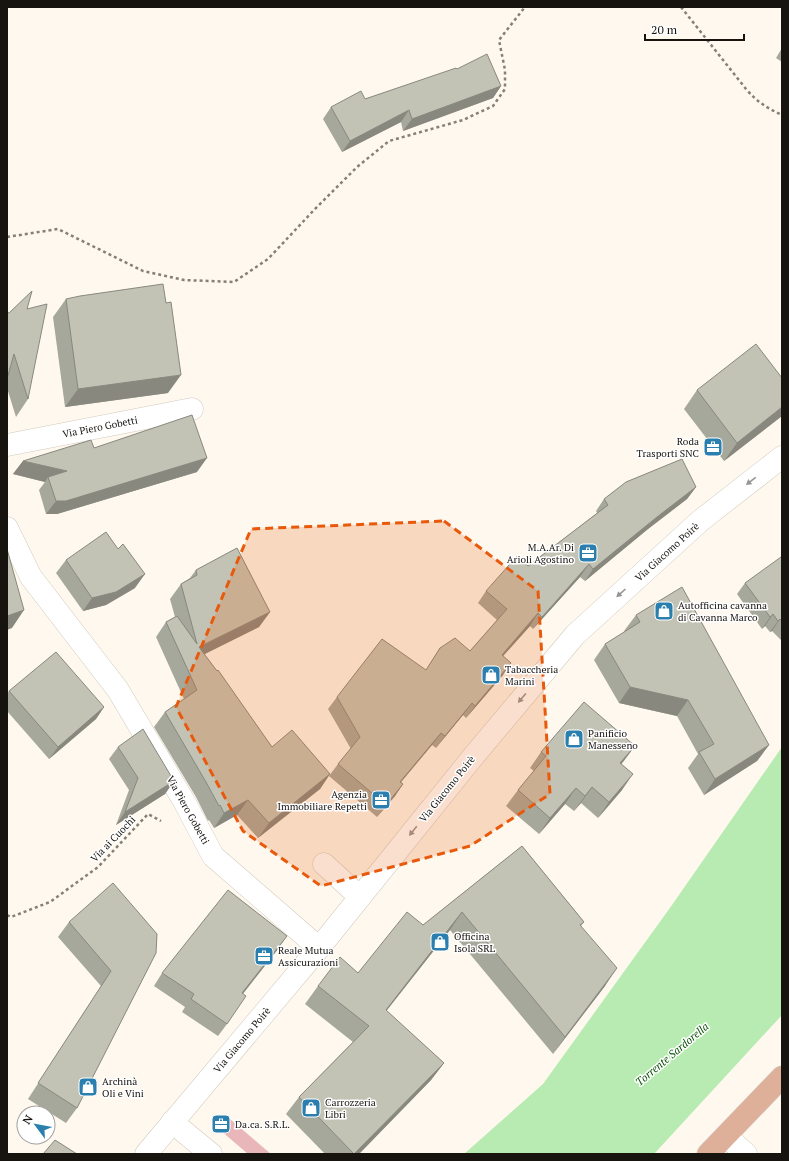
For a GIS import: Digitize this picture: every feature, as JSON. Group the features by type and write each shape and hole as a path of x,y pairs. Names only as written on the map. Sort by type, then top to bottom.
{"main road":[{"path":"708,1154 782,1077"}],"street":[{"name":"Via Piero Gobetti","path":"7,445 192,409"},
{"name":"Via Giacomo Poirè","path":"146,1154 319,948 472,758 575,635 700,521 782,457"},
{"name":"Via Piero Gobetti","path":"7,528 31,577 118,690 185,804 213,856 319,948"},
{"path":"324,864 360,897"},
{"path":"172,1122 211,1154"},
{"path":"726,1136 746,1154"}],"path":[{"path":"7,237 58,229 143,271 184,280 234,282 268,260 314,210 357,167 389,141 463,120 493,106 505,89 505,70 499,40 525,7"},
{"path":"681,7 746,90 767,108 782,116"},
{"name":"Via ai Cuochi","path":"7,915 11,917 50,902 98,867 148,814 166,824"}],"highlighted area":[{"path":"444,521 538,591 550,794 470,846 321,886 243,831 176,707 251,529"}],"shaded area":[{"path":"230,1119 271,1154 248,1154 220,1130"}],"water":[{"name":"Torrente Sardorella","path":"782,747 782,1015 654,1154 464,1154 543,1084 672,905"}],"building":[{"path":"487,54 501,86 412,119 409,110 350,141 331,107 361,91 365,99 456,68 457,69"},
{"path":"163,284 166,303 171,302 181,375 78,389 66,299"},
{"path":"32,291 27,309 47,304 28,399 14,354 7,379 7,313 9,313"},
{"path":"756,344 782,378 782,407 737,443 697,390"},
{"path":"192,415 207,458 66,501 56,501 48,477 67,471 23,461 91,440 94,448"},
{"path":"682,459 696,487 593,569 589,564 542,617 538,613 502,655 511,663 475,706 472,703 445,736 441,733 400,782 403,784 386,805 338,764 360,737 337,697 382,639 426,670 440,648 455,638 470,651 507,609 486,591 517,556 528,566 608,505 604,499 626,482"},
{"path":"106,532 118,549 123,544 145,574 116,592 92,598 66,560"},
{"path":"237,548 270,612 199,647 217,671 218,670 272,747 292,730 330,774 269,823 248,800 224,813 165,712 197,690 166,622 177,616 197,644 181,584 197,575 196,570"},
{"path":"7,549 24,610 7,616"},
{"path":"781,557 782,621 780,619 778,621 773,614 770,617 745,583"},
{"path":"682,587 769,745 715,779 699,752 714,744 688,700 630,687 605,644 640,622 636,615"},
{"path":"56,652 104,707 58,747 9,691"},
{"path":"584,702 635,746 620,763 633,774 609,802 592,787 585,796 576,788 550,818 518,790 546,756 541,752"},
{"path":"143,729 174,781 125,812 138,778 118,747"},
{"path":"522,846 584,922 580,925 617,968 565,1037 462,912 386,1010 444,1063 354,1154 299,1097 369,1026 318,986 340,957 358,973 407,912 423,925"},
{"path":"113,883 157,934 156,953 77,1108 38,1083 111,971 69,922"},
{"path":"228,890 287,936 242,993 246,996 227,1024 191,999 194,994 162,973"},
{"path":"56,1141 77,1154 43,1154 51,1145 56,1145"}],"place":[{"name":"Roda Trasporti SNC","path":"713,447"},
{"name":"M.A.Ar. Di Arioli Agostino","path":"588,553"},
{"name":"Autofficina cavanna di Cavanna Marco","path":"664,611"},
{"name":"Tabaccheria Marini","path":"491,675"},
{"name":"Panificio Manesseno","path":"574,739"},
{"name":"Agenzia Immobiliare Repetti","path":"381,800"},
{"name":"Officina Isola SRL","path":"440,942"},
{"name":"Reale Mutua Assicurazioni","path":"264,956"},
{"name":"Archinà Oli e Vini","path":"88,1087"},
{"name":"Carrozzeria Libri","path":"311,1108"},
{"name":"Da.ca. S.R.L.","path":"221,1124"}]}
